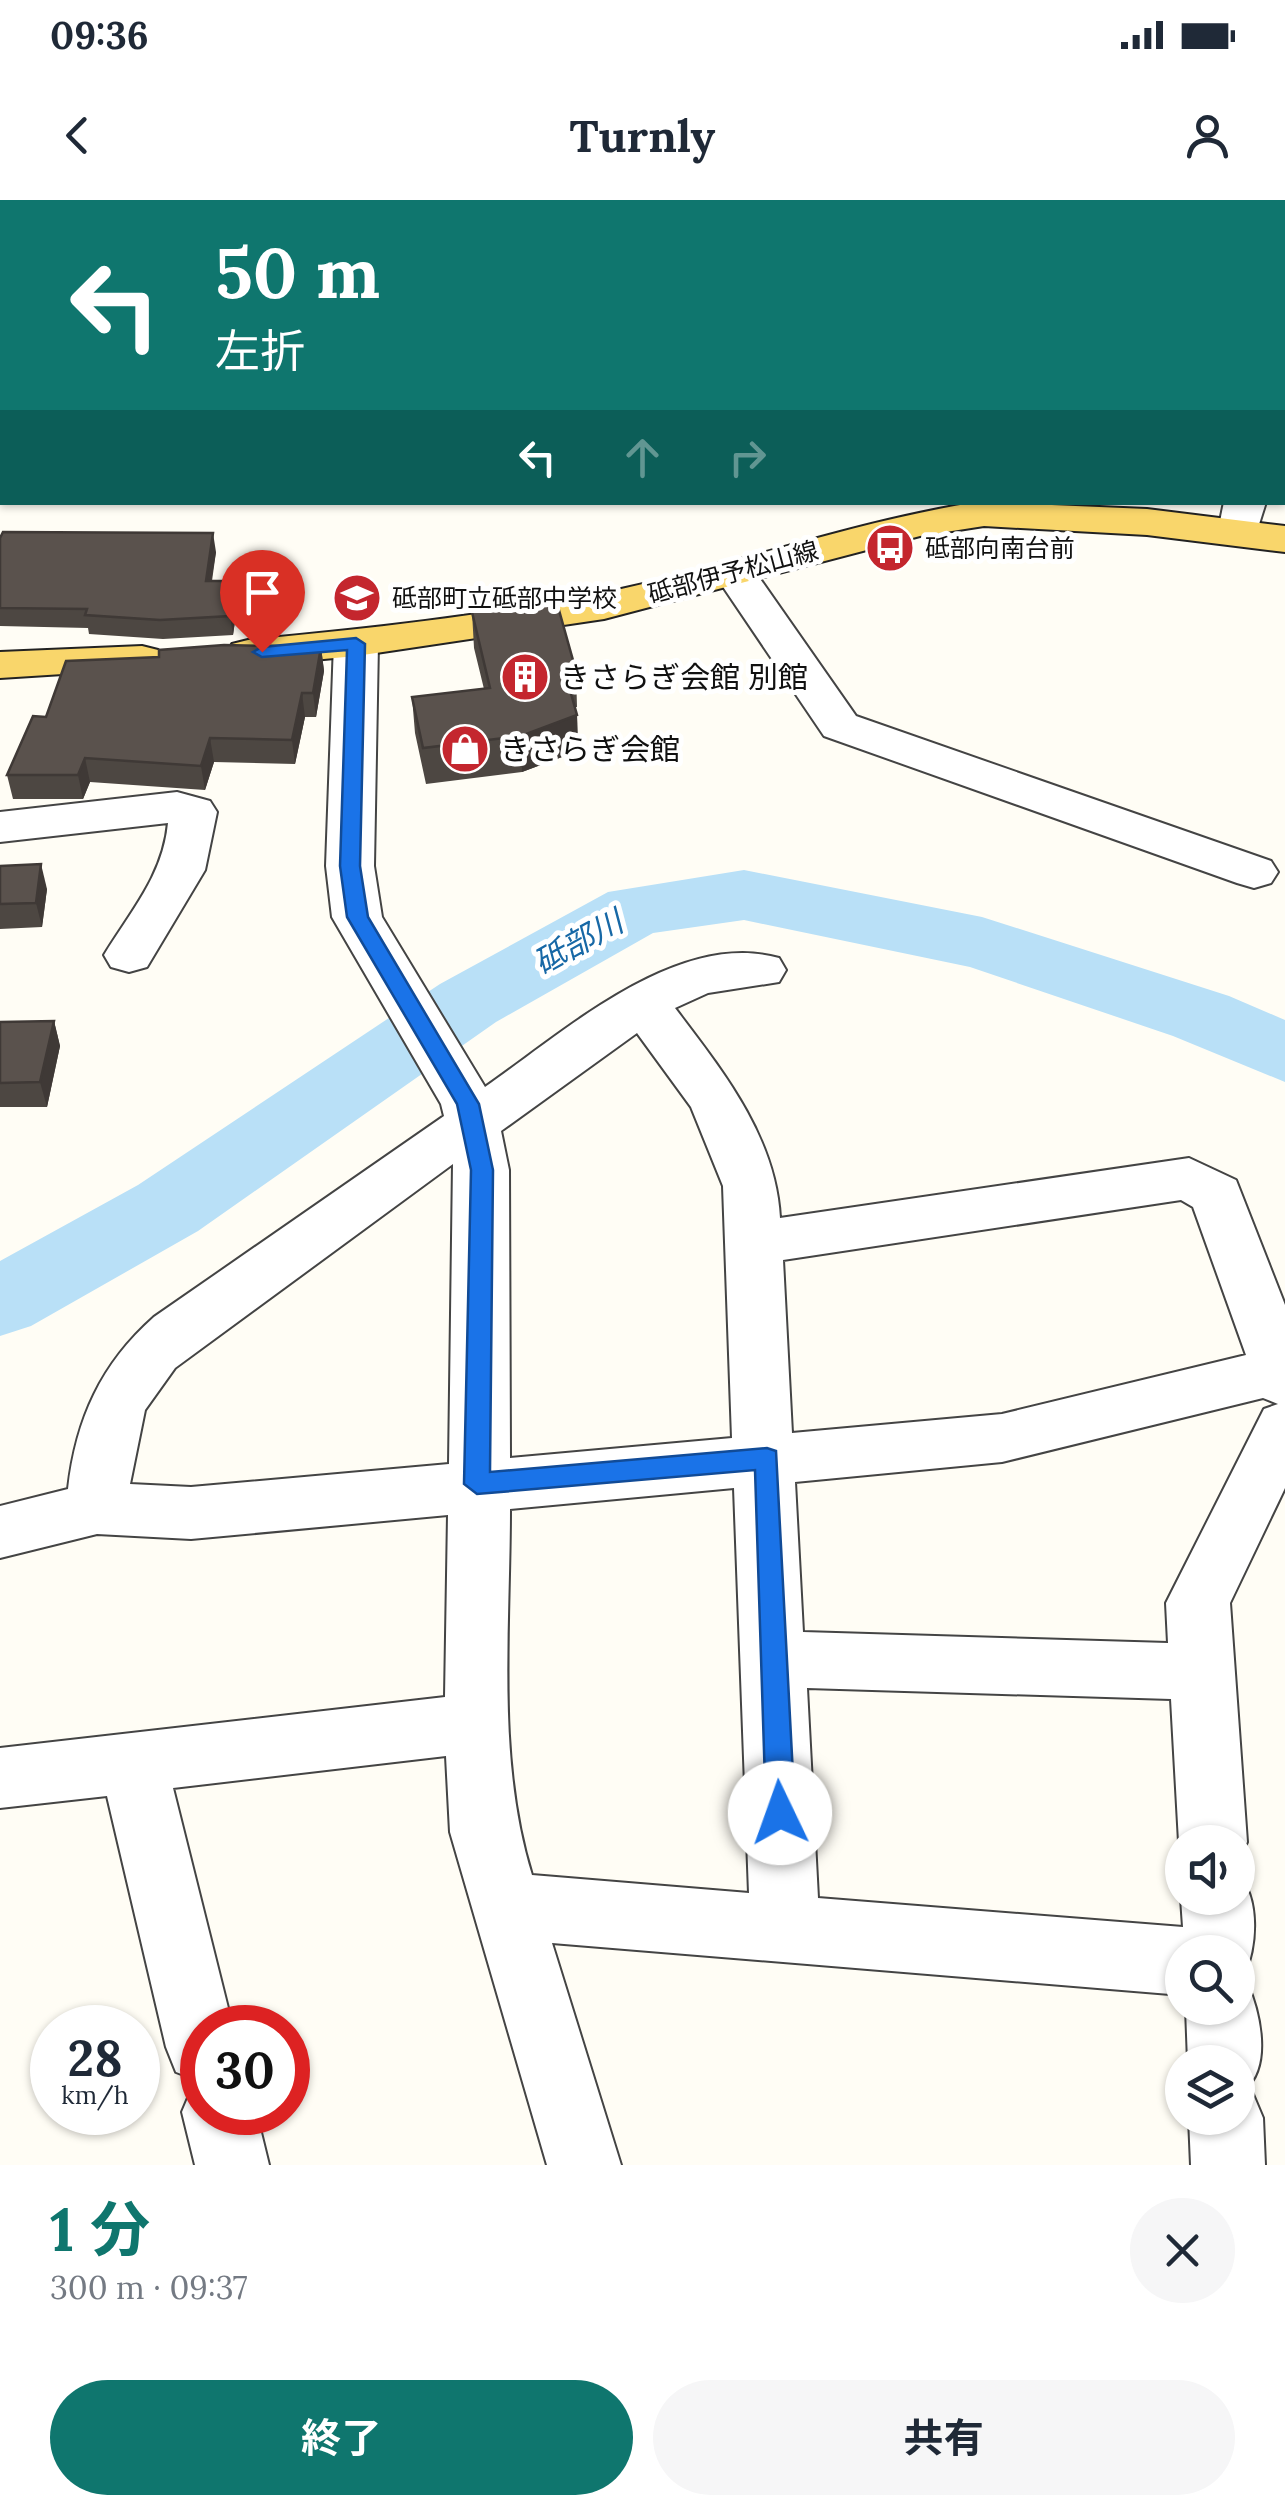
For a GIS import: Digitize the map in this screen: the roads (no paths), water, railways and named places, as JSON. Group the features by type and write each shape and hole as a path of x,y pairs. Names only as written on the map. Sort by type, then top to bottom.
{"main road":[{"name":"砥部伊予松山線","path":"0,665 356,644 604,606 918,524 984,514 1242,517 1285,539"}],"street":[{"path":"734,572 840,726 1254,872"},
{"path":"356,644 350,866 358,917 470,1114 482,1170 477,1723 484,1832 584,2165"},
{"path":"0,827 177,807 193,812 192,843 170,896 129,955"},
{"path":"96,1508 104,1437 120,1396 144,1358 470,1114 644,1003 684,979 714,971 761,970"},
{"path":"644,1003 716,1100 751,1186 767,1458 785,1928"},
{"path":"754,1243 1189,1178 1216,1196 1284,1387 1198,1603 1212,1825"},
{"path":"0,1532 96,1508 191,1512 1002,1438 1284,1387"},
{"path":"774,1659 1203,1672"},
{"path":"0,1778 477,1723"},
{"path":"132,1763 192,2005"},
{"path":"505,1906 1165,1960"},
{"path":"224,2135 232,2165"},
{"path":"1227,2135 1228,2165"}],"waterway":[{"name":"砥部川","path":"0,1302 168,1208 468,1003 635,910 744,895 982,943 1201,1016 1285,1053"}],"place":[{"name":"砥部向南台前","path":"890,548"},
{"name":"砥部町立砥部中学校","path":"357,598"},
{"name":"きさらぎ会館 別館","path":"525,677"},
{"name":"きさらぎ会館","path":"465,749"}]}
